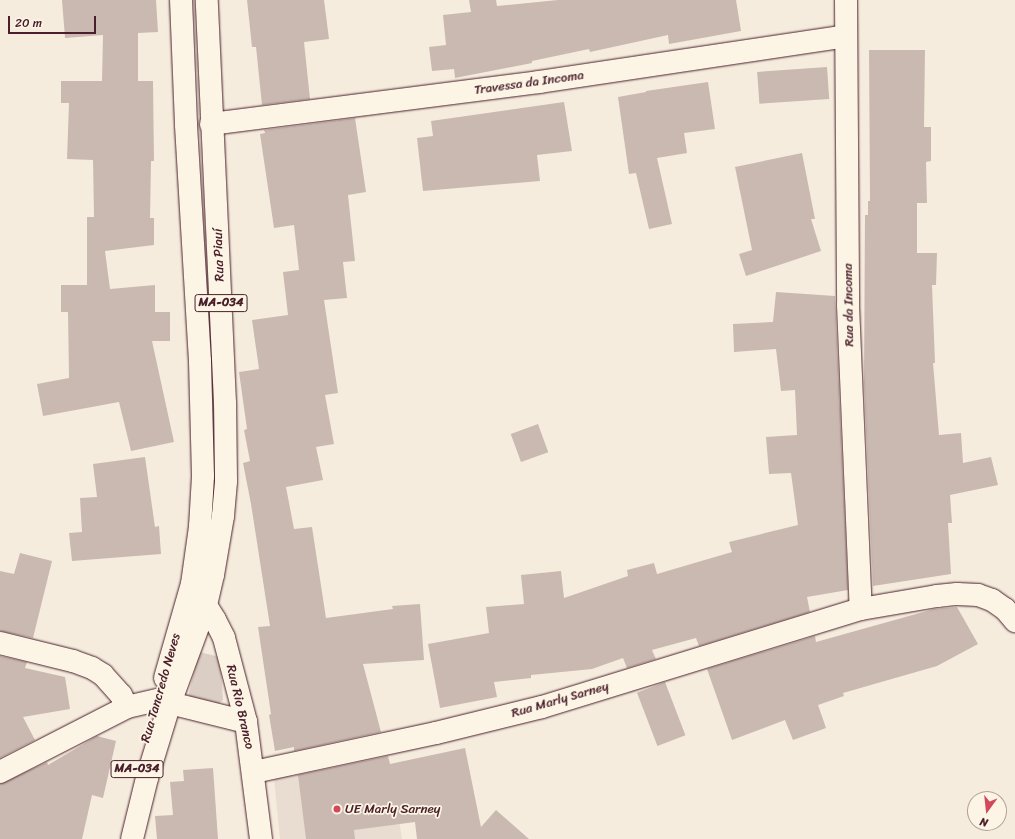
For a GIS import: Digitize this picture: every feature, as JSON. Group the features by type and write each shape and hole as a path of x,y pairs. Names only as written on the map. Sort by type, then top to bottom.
{"street":[{"name":"Rua Piauí","path":"181,0 202,421 203,476 200,527 192,584"},
{"name":"Rua Piauí","path":"206,605 219,539 226,481 225,403 211,124 207,0"},
{"name":"Rua da Incoma","path":"846,0 848,305 861,609"},
{"name":"Travessa da Incoma","path":"211,124 539,82 846,36"},
{"name":"Rua Rio Branco","path":"192,584 206,605 224,638 246,722 254,772 261,839"},
{"name":"Rua Tancredo Neves","path":"132,839 192,584"},
{"name":"Rua Marly Sarney","path":"254,772 436,733 542,707 861,609 937,596 957,594 978,595 992,600 1005,609 1015,621"},
{"name":"Rua Tancredo Neves","path":"121,839 136,775 164,702 206,605"},
{"path":"0,643 73,661 92,668 103,675 121,694 127,707"},
{"path":"0,772 127,707 164,702 246,722"}],"shaded area":[{"path":"199,652 220,657 223,700 218,704 188,697"},
{"name":"UE Marly Sarney","path":"390,764 402,839 280,839 274,778"}],"building":[{"path":"62,0 156,0 158,32 138,33 138,81 153,81 154,161 151,161 150,218 154,218 154,245 105,251 110,289 155,285 155,312 170,312 170,341 152,341 174,442 131,451 119,402 43,416 37,384 69,378 68,312 61,312 61,285 87,285 87,217 94,217 93,160 67,159 69,103 61,103 61,81 102,81 103,35 65,38"},
{"path":"247,0 324,0 329,39 304,42 310,99 262,105 256,47 252,47"},
{"path":"469,0 496,0 497,6 558,0 736,0 741,31 669,44 668,35 590,52 589,49 532,61 532,63 455,78 454,69 432,71 429,47 446,45 443,15 471,12"},
{"path":"869,50 925,50 924,127 931,127 931,161 926,162 927,203 917,203 917,253 937,253 936,285 932,285 935,363 933,363 939,435 961,433 963,463 991,457 998,485 950,495 952,523 948,523 951,574 873,586 864,382 865,215 868,215 868,201 870,201"},
{"path":"827,67 829,99 759,104 757,72"},
{"path":"708,82 715,129 684,133 687,153 657,158 672,224 649,229 636,173 629,174 618,97 646,91"},
{"path":"564,102 572,151 537,155 540,181 423,191 417,138 433,136 431,121"},
{"path":"355,118 366,192 348,195 355,261 343,262 347,298 324,300 338,393 325,395 334,444 316,447 323,480 286,487 294,529 312,527 326,618 393,609 392,606 420,604 424,660 363,664 381,732 294,751 294,747 275,751 258,627 270,626 243,463 250,461 244,430 247,429 239,372 259,369 252,320 288,315 283,272 299,270 294,225 274,228 260,134 265,133 264,130"},
{"path":"802,153 815,219 811,219 821,251 746,276 739,254 752,250 735,167"},
{"path":"776,292 835,296 848,590 807,597 810,612 699,646 696,638 652,650 656,659 627,668 623,658 592,669 531,675 531,678 494,682 497,697 440,708 428,644 489,633 486,607 524,604 521,575 561,571 564,598 628,576 627,570 654,563 657,574 732,552 729,542 798,525 791,473 769,474 766,437 797,435 795,390 781,391 776,349 734,352 733,324 773,322"},
{"path":"538,424 548,452 521,462 511,434"},
{"path":"145,457 155,527 159,526 161,554 72,561 69,533 82,532 80,498 97,497 93,464"},
{"path":"20,553 52,561 33,638 0,631 0,571 14,574"},
{"path":"957,607 978,644 937,666 843,693 844,696 818,705 826,728 793,740 785,720 732,740 707,669 815,636 816,642 934,609"},
{"path":"0,656 27,662 25,668 65,677 70,709 23,717 35,740 0,758"},
{"path":"665,682 685,735 657,746 637,693"},
{"path":"97,736 116,741 103,798 92,795 82,839 0,839 0,784 47,762 48,765"},
{"path":"465,748 481,827 496,810 529,839 417,839 415,822 354,830 355,839 306,839 298,775 388,756 390,764"},
{"path":"213,768 218,839 157,839 155,816 173,815 170,782 184,781 183,770"}],"place":[{"name":"UE Marly Sarney","path":"337,809"}]}
